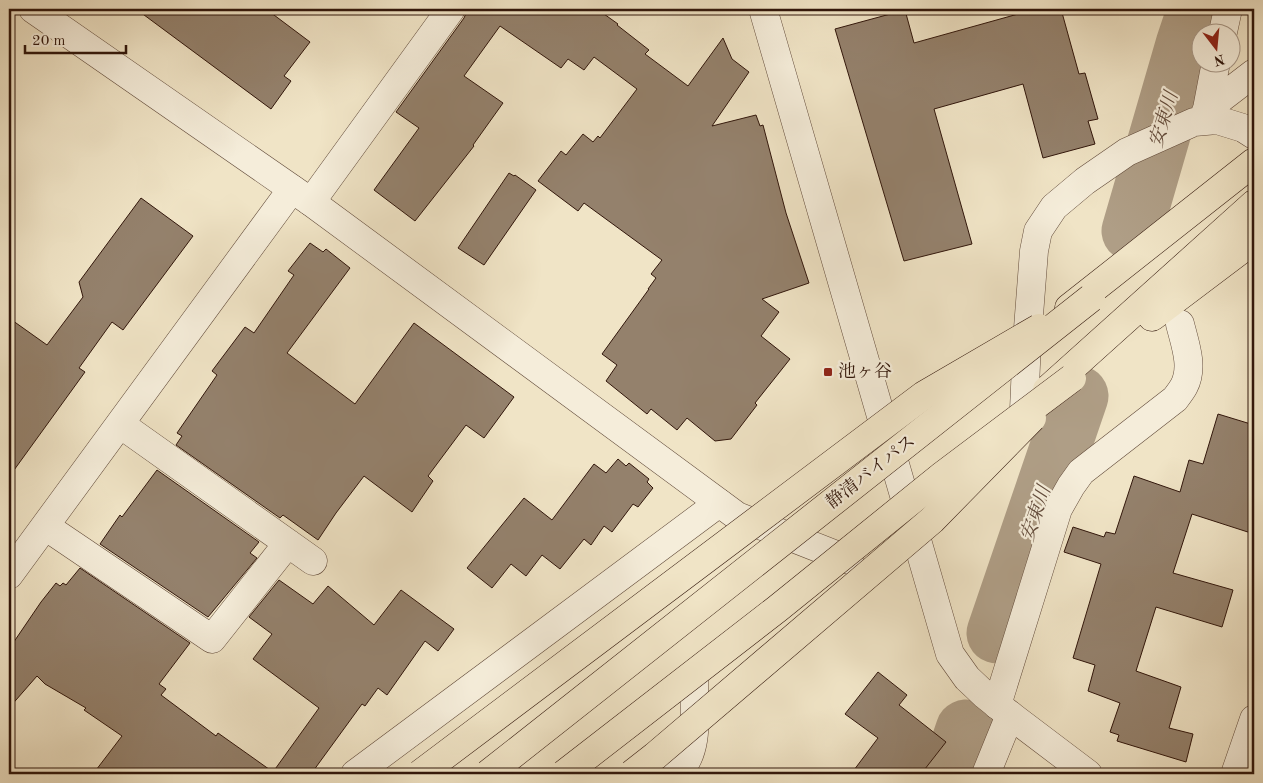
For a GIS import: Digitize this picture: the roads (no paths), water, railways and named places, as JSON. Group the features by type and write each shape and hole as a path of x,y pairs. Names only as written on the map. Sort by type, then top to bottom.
{"highway":[{"path":"476,774 1254,162"},
{"name":"静清バイパス","path":"488,774 1254,170"},
{"path":"573,774 783,612 946,482 1254,204"},
{"path":"564,774 784,603 943,475 1254,240"},
{"path":"420,774 924,395 1091,298"},
{"path":"632,774 656,756 932,520 1072,378"}],"street":[{"path":"32,9 302,196 737,516 849,560"},
{"path":"9,575 120,424 451,9"},
{"path":"763,9 950,654 967,678 984,695 1088,774"},
{"path":"1225,22 1228,9"},
{"path":"1201,117 1213,72"},
{"path":"1024,410 1034,251 1038,231 1054,207 1085,181 1127,152 1201,117 1254,73"},
{"path":"1201,117 1243,128 1254,135"},
{"path":"986,774 1058,509 1081,472 1175,399 1185,385 1189,368 1180,324"},
{"path":"120,424 313,561"},
{"path":"355,774 719,503"},
{"path":"45,526 212,639 288,543"},
{"path":"675,774 688,757 694,739 694,681"},
{"path":"1243,764 1254,719"}],"waterway":[{"name":"安東川","path":"1132,231 1198,9"},
{"name":"安東川","path":"997,633 1078,396"},
{"name":"安東川","path":"951,774 966,730"}],"place":[{"name":"池ヶ谷","path":"828,372"}]}
